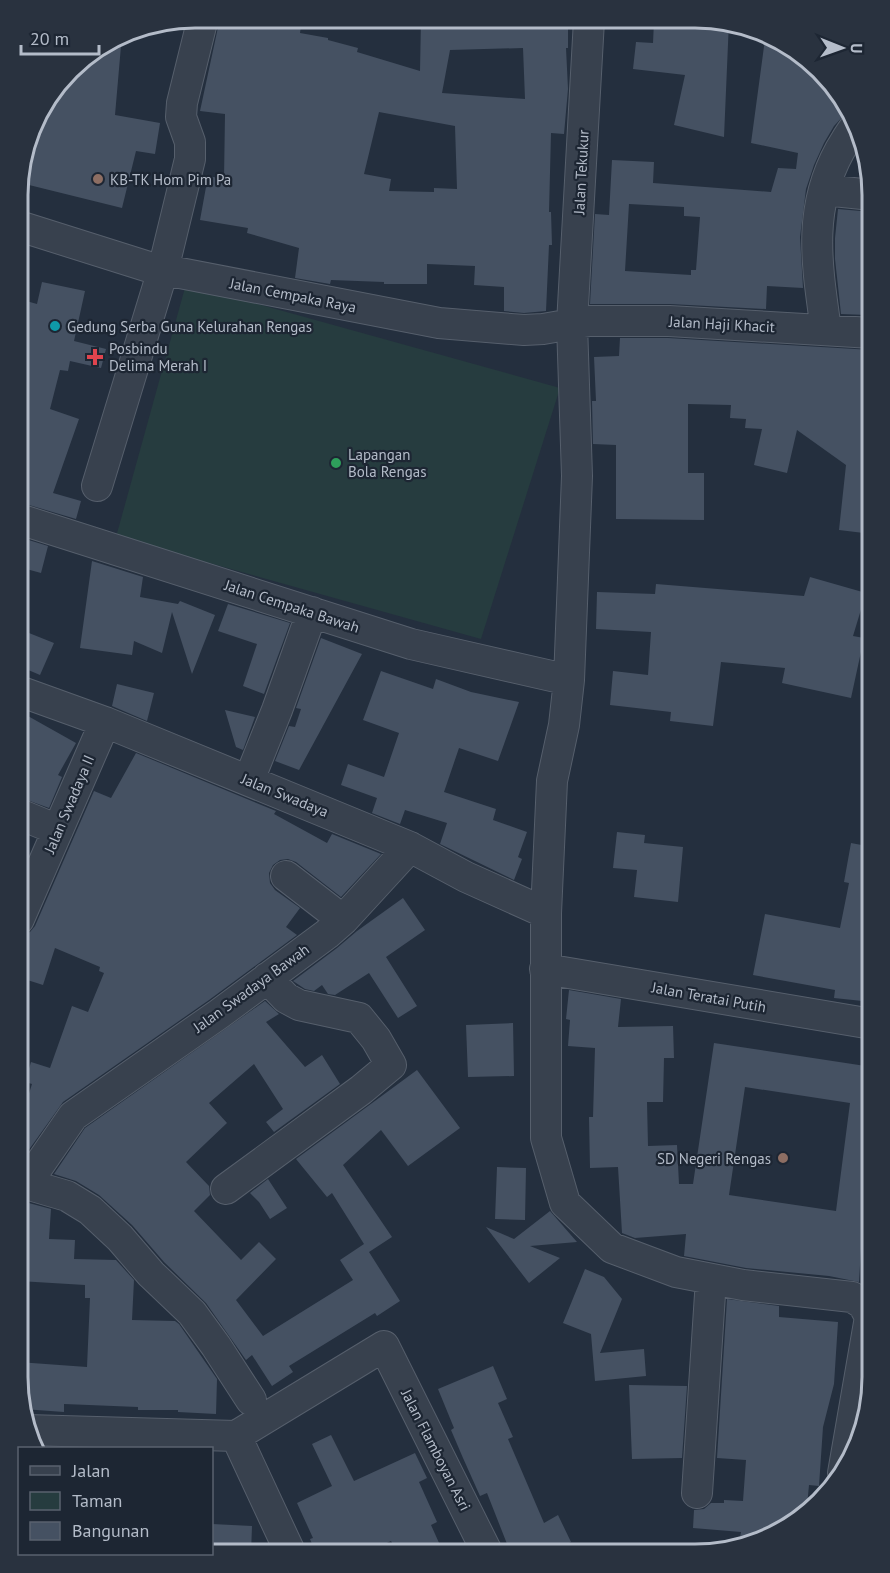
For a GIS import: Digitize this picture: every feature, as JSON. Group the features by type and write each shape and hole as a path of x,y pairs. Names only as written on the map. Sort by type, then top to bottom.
{"street":[{"name":"Jalan Tekukur","path":"589,28 572,324 577,476 569,680 564,724 552,781 546,913 546,1138 565,1203 612,1248 676,1272 711,1279 743,1285 861,1297"},
{"path":"97,486 163,270 190,159 190,142 181,117 182,103 200,29"},
{"path":"826,330 817,266 818,212 830,170 850,135"},
{"path":"824,190 862,194"},
{"name":"Jalan Cempaka Raya","path":"28,229 163,270 440,323 524,330 572,324"},
{"name":"Jalan Haji Khacit","path":"572,324 589,321 669,321 862,332"},
{"name":"Jalan Cempaka Bawah","path":"28,522 411,644 569,680"},
{"path":"249,780 312,612"},
{"name":"Jalan Swadaya","path":"28,694 105,722 410,847 466,877 546,913"},
{"name":"Jalan Swadaya II","path":"28,898 105,722"},
{"path":"28,818 58,830"},
{"name":"Jalan Swadaya Bawah","path":"28,1176 73,1116 158,1054 219,1014 327,934 410,847"},
{"path":"286,876 342,920"},
{"name":"Jalan Teratai Putih","path":"545,969 861,1022"},
{"path":"226,1189 392,1065 376,1039 359,1018 300,1005 286,998 267,978"},
{"path":"28,1186 67,1196 90,1210 120,1238 151,1274 192,1313 251,1400"},
{"path":"697,1493 711,1279"},
{"name":"Jalan Flamboyan Asri","path":"236,1436 384,1346 483,1544"},
{"path":"37,1430 236,1436 286,1544"}],"green space":[{"name":"Lapangan Bola Rengas","path":"186,284 560,388 481,639 116,537"}],"building":[{"path":"568,28 568,48 566,48 568,89 564,134 551,133 549,212 551,212 552,245 549,245 546,311 524,313 504,311 504,287 474,285 475,266 427,264 427,284 331,280 330,284 295,278 299,248 247,233 248,228 200,220 208,176 224,179 225,114 200,111 218,29 301,29 300,33 328,38 328,40 358,48 357,52 420,71 421,29","holes":["523,48 525,99 442,93 450,50","379,112 455,126 457,189 434,188 434,192 389,191 391,179 364,174"]},
{"path":"654,28 695,28 729,32 724,137 674,125 685,75 633,69 636,42 653,43"},
{"path":"764,44 805,70 820,85 842,117 824,143 806,189 800,237 803,288 767,286 766,309 670,304 590,304 595,214 609,215 612,160 654,162 653,183 771,192 778,168 796,169 798,153 751,143","holes":["629,204 684,207 684,216 700,217 696,270 691,270 691,275 625,271"]},
{"path":"121,46 115,115 160,123 155,154 136,151 122,208 29,185 37,142 51,112 70,85 85,70"},
{"path":"838,209 862,211 862,315 841,314 835,238"},
{"path":"42,282 85,291 74,341 106,349 101,368 70,361 68,371 60,370 50,409 79,419 53,493 81,501 76,519 28,505 28,302 37,304"},
{"path":"620,338 668,338 862,349 862,533 839,530 846,465 797,430 787,473 754,465 762,429 745,428 746,419 730,418 731,405 688,404 688,473 704,473 704,520 616,519 616,445 593,444 592,401 596,401 594,357 619,356"},
{"path":"28,540 48,546 41,573 28,569"},
{"path":"92,561 143,577 140,597 178,604 180,601 215,615 192,674 172,612 162,653 134,641 132,655 80,648"},
{"path":"810,577 862,592 862,607 853,636 862,638 862,649 851,698 782,683 785,668 721,662 713,726 670,721 671,712 610,705 613,671 648,675 651,632 596,629 597,592 655,594 656,584 804,596"},
{"path":"228,604 290,623 264,694 243,686 257,644 218,631"},
{"path":"28,633 54,643 40,675 28,670"},
{"path":"321,638 362,654 299,770 275,761 289,726 295,727 301,709 296,708"},
{"path":"381,671 433,689 436,679 471,692 519,702 498,761 459,748 444,792 496,809 493,820 527,832 518,857 522,859 514,880 440,844 447,823 405,810 400,824 372,813 377,798 341,785 348,764 384,777 399,733 363,720"},
{"path":"117,684 154,693 147,721 112,706"},
{"path":"225,710 255,717 243,750 236,747"},
{"path":"28,716 76,743 58,775 62,777 49,808 28,800"},
{"path":"136,753 276,811 274,814 327,843 332,834 381,854 341,897 296,862 288,859 280,860 273,865 269,873 270,883 275,890 300,908 286,927 297,935 63,1102 28,1151 28,1097 32,1084 28,1083 28,1072 31,1062 50,1068 72,1006 88,1012 104,973 99,971 100,967 55,948 43,985 28,980 28,933 35,926 94,791 111,798"},
{"path":"617,832 645,835 644,843 683,847 678,902 634,897 637,870 613,868"},
{"path":"851,843 861,845 861,1001 834,998 835,990 753,975 765,914 840,928 849,883 844,882"},
{"path":"403,898 425,930 386,957 417,1006 398,1018 369,973 335,995 328,994 322,985 314,991 305,989 293,981 357,931"},
{"path":"569,990 621,999 618,1027 673,1026 674,1058 664,1058 663,1102 647,1102 648,1146 677,1145 679,1184 693,1184 714,1043 861,1065 859,1282 829,1276 746,1268 684,1256 686,1234 635,1238 622,1233 618,1167 590,1168 589,1117 593,1117 595,1048 568,1046 570,1020 566,1019","holes":["745,1087 850,1103 836,1211 729,1195"]},
{"path":"265,1001 279,1014 266,1022 305,1067 322,1055 340,1084 274,1132 266,1122 283,1109 254,1064 209,1103 227,1123 186,1162 209,1186 210,1195 194,1211 241,1260 259,1242 276,1259 236,1300 263,1336 353,1280 340,1260 364,1244 332,1193 327,1197 296,1159 417,1070 460,1128 408,1166 381,1130 343,1165 392,1237 369,1252 400,1301 377,1316 375,1313 289,1366 293,1372 272,1386 252,1355 246,1360 206,1303 164,1262 132,1225 99,1195 76,1181 54,1174 85,1128"},
{"path":"513,1023 514,1076 468,1077 466,1025"},
{"path":"497,1167 526,1168 525,1220 495,1219"},
{"path":"268,1179 287,1208 270,1219 250,1193"},
{"path":"28,1203 51,1209 49,1239 75,1240 74,1259 116,1260 134,1280 132,1320 175,1321 179,1324 217,1379 216,1414 178,1412 178,1410 138,1410 138,1407 64,1404 64,1412 32,1410 28,1363 87,1367 90,1298 85,1298 85,1285 28,1282"},
{"path":"550,1211 577,1242 530,1246 560,1258 529,1283 486,1227 514,1239"},
{"path":"585,1269 604,1277 622,1299 600,1353 644,1349 646,1376 595,1381 591,1334 563,1323"},
{"path":"727,1299 779,1306 779,1317 838,1322 834,1384 823,1427 819,1486 809,1485 808,1501 778,1522 740,1538 741,1532 693,1528 694,1510 704,1509 711,1503 724,1503 724,1500 743,1501 746,1460 717,1458"},
{"path":"493,1366 507,1399 498,1403 513,1437 508,1439 544,1523 558,1515 571,1542 567,1544 507,1544 487,1493 480,1496 463,1458 438,1389"},
{"path":"629,1385 687,1386 682,1458 632,1459"},
{"path":"331,1435 354,1481 415,1453 427,1478 419,1482 437,1522 431,1525 440,1544 393,1544 391,1541 385,1544 312,1544 310,1539 313,1538 297,1503 332,1486 312,1444"},
{"path":"213,1524 252,1526 251,1544 213,1544"}],"place":[{"name":"KB-TK Hom Pim Pa","path":"98,179"},
{"name":"Gedung Serba Guna Kelurahan Rengas","path":"55,326"},
{"name":"Posbindu Delima Merah I","path":"95,357"},
{"name":"Lapangan Bola Rengas","path":"336,463"},
{"name":"SD Negeri Rengas","path":"783,1158"}]}
